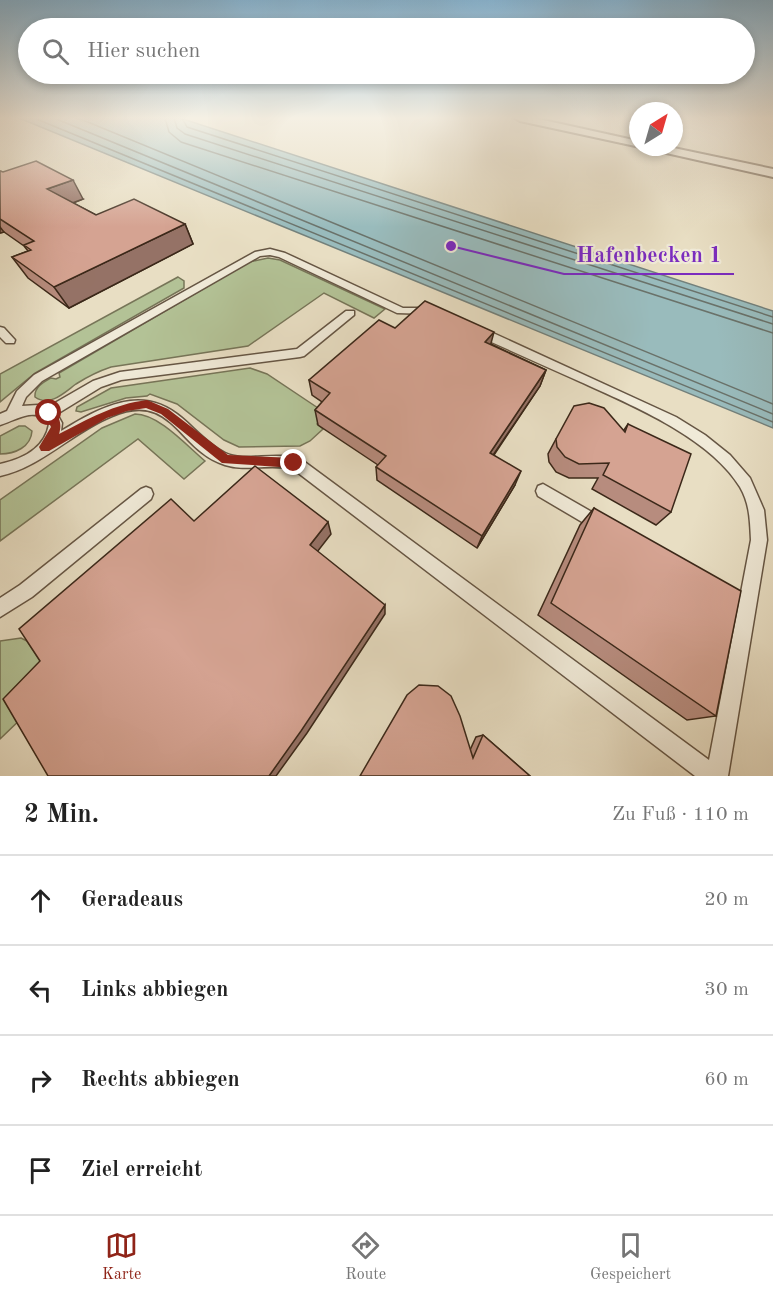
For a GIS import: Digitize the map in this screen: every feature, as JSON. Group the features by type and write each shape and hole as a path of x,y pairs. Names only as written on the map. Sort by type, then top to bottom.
{"street":[{"path":"686,154 773,173"}],"lane":[{"path":"6,417 21,394 38,378 248,258 261,253 272,252 286,257 401,311 433,311 444,316"},
{"path":"49,413 97,384 120,376 300,353 350,313"},
{"path":"0,481 45,447 104,415 126,407 147,404 165,412 226,459 283,461 299,465 715,776 741,606 759,540 759,516 750,490 728,463 693,435 657,413 465,326"},
{"path":"0,331 10,340"},
{"path":"6,417 36,409 49,413 55,420 56,427 45,447"},
{"path":"0,470 17,466"},
{"path":"543,491 614,532"},
{"path":"0,608 26,591 146,494"}],"green space":[{"path":"268,258 280,260 385,309 374,318 324,293 248,346 111,367 84,379 52,400 46,401 35,397 40,385 51,378 60,377 59,373 249,262"},
{"path":"178,277 184,281 184,288 35,373 0,402 0,374"},
{"path":"250,368 267,374 327,414 317,424 323,429 310,441 300,446 239,447 224,440 177,404 150,394 126,398 81,412 76,411 77,407 111,388"},
{"path":"135,414 144,415 163,425 205,461 184,479 138,439 0,541 0,500 102,428"},
{"path":"19,426 25,426 32,431 29,441 16,451 0,454 0,436"},
{"path":"21,638 27,641 47,671 28,712 0,739 0,641"}],"water":[{"path":"107,154 291,154 773,311 773,428"}],"building":[{"path":"36,161 73,180 47,189 96,215 134,199 185,224 54,287 12,257 31,250 24,245 34,241 0,219 0,171"},
{"path":"425,301 494,332 485,342 546,370 490,453 521,471 482,536 376,467 386,456 315,410 330,393 309,380 379,320 395,328"},
{"path":"589,403 604,408 625,432 628,424 691,454 671,512 603,475 609,463 579,464 565,457 557,447 556,439 574,406"},
{"path":"255,466 328,522 310,545 385,605 301,731 269,776 48,776 3,699 40,661 19,629 171,499 194,521"},
{"path":"594,508 741,591 716,716 551,603"},
{"path":"419,685 438,686 451,696 473,758 483,735 530,776 360,776 407,695"}],"place":[{"name":"Hafenbecken 1","path":"451,246"}],"route":[{"path":"49,413 55,420 56,427 45,447 104,415 126,407 147,404 158,407 172,417 220,457 249,462 294,463"}]}
